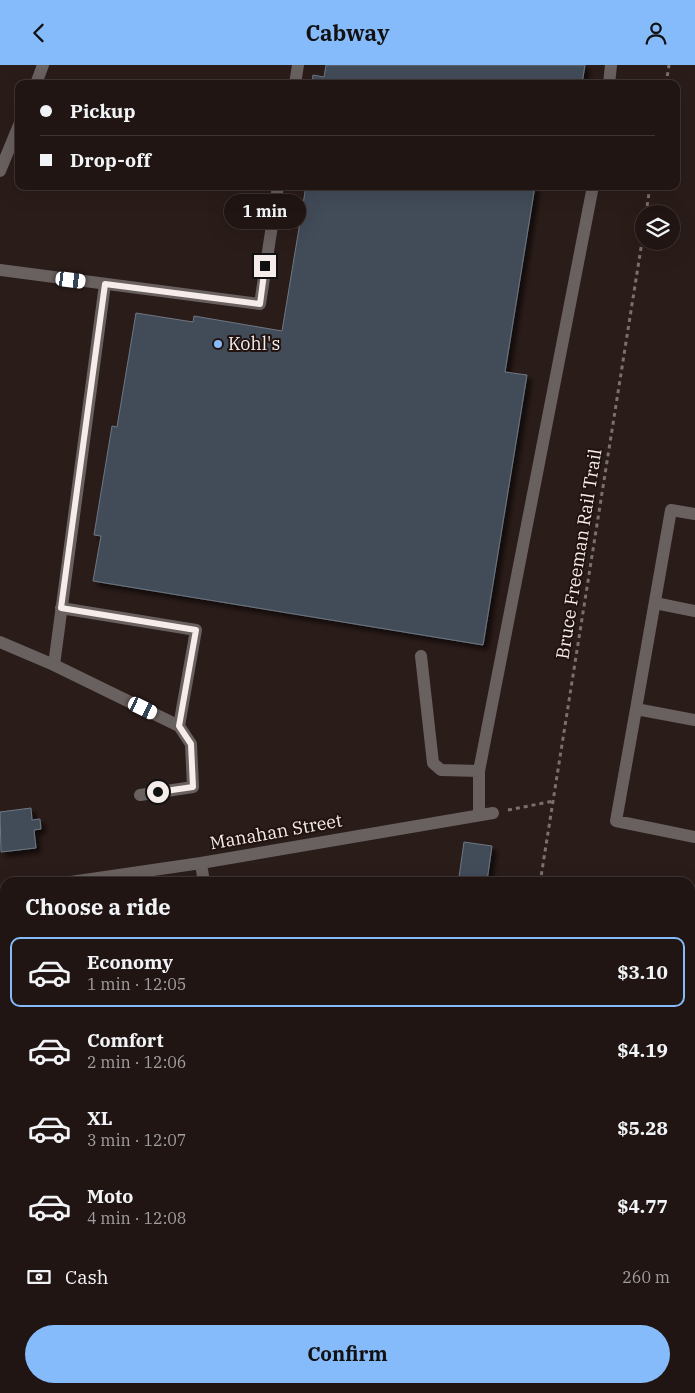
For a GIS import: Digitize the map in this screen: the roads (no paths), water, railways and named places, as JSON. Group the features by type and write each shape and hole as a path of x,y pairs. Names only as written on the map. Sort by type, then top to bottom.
{"street":[{"path":"37,80 43,65"},
{"path":"295,80 298,65"},
{"path":"609,80 611,65"},
{"path":"0,171 15,135"},
{"path":"0,270 260,304 277,190"},
{"path":"479,815 479,771 592,190"},
{"path":"54,665 105,284"},
{"path":"695,513 671,510 616,821 695,837"},
{"path":"655,603 695,611"},
{"path":"61,608 196,630 179,726"},
{"path":"0,642 54,665 179,726 191,744 193,787 140,795"},
{"path":"421,656 433,763 441,771 479,771"},
{"path":"636,709 695,720"},
{"name":"Manahan Street","path":"105,877 201,863 492,813"},
{"path":"201,863 203,877"}],"place":[{"name":"Kohl's","path":"218,344"}]}
